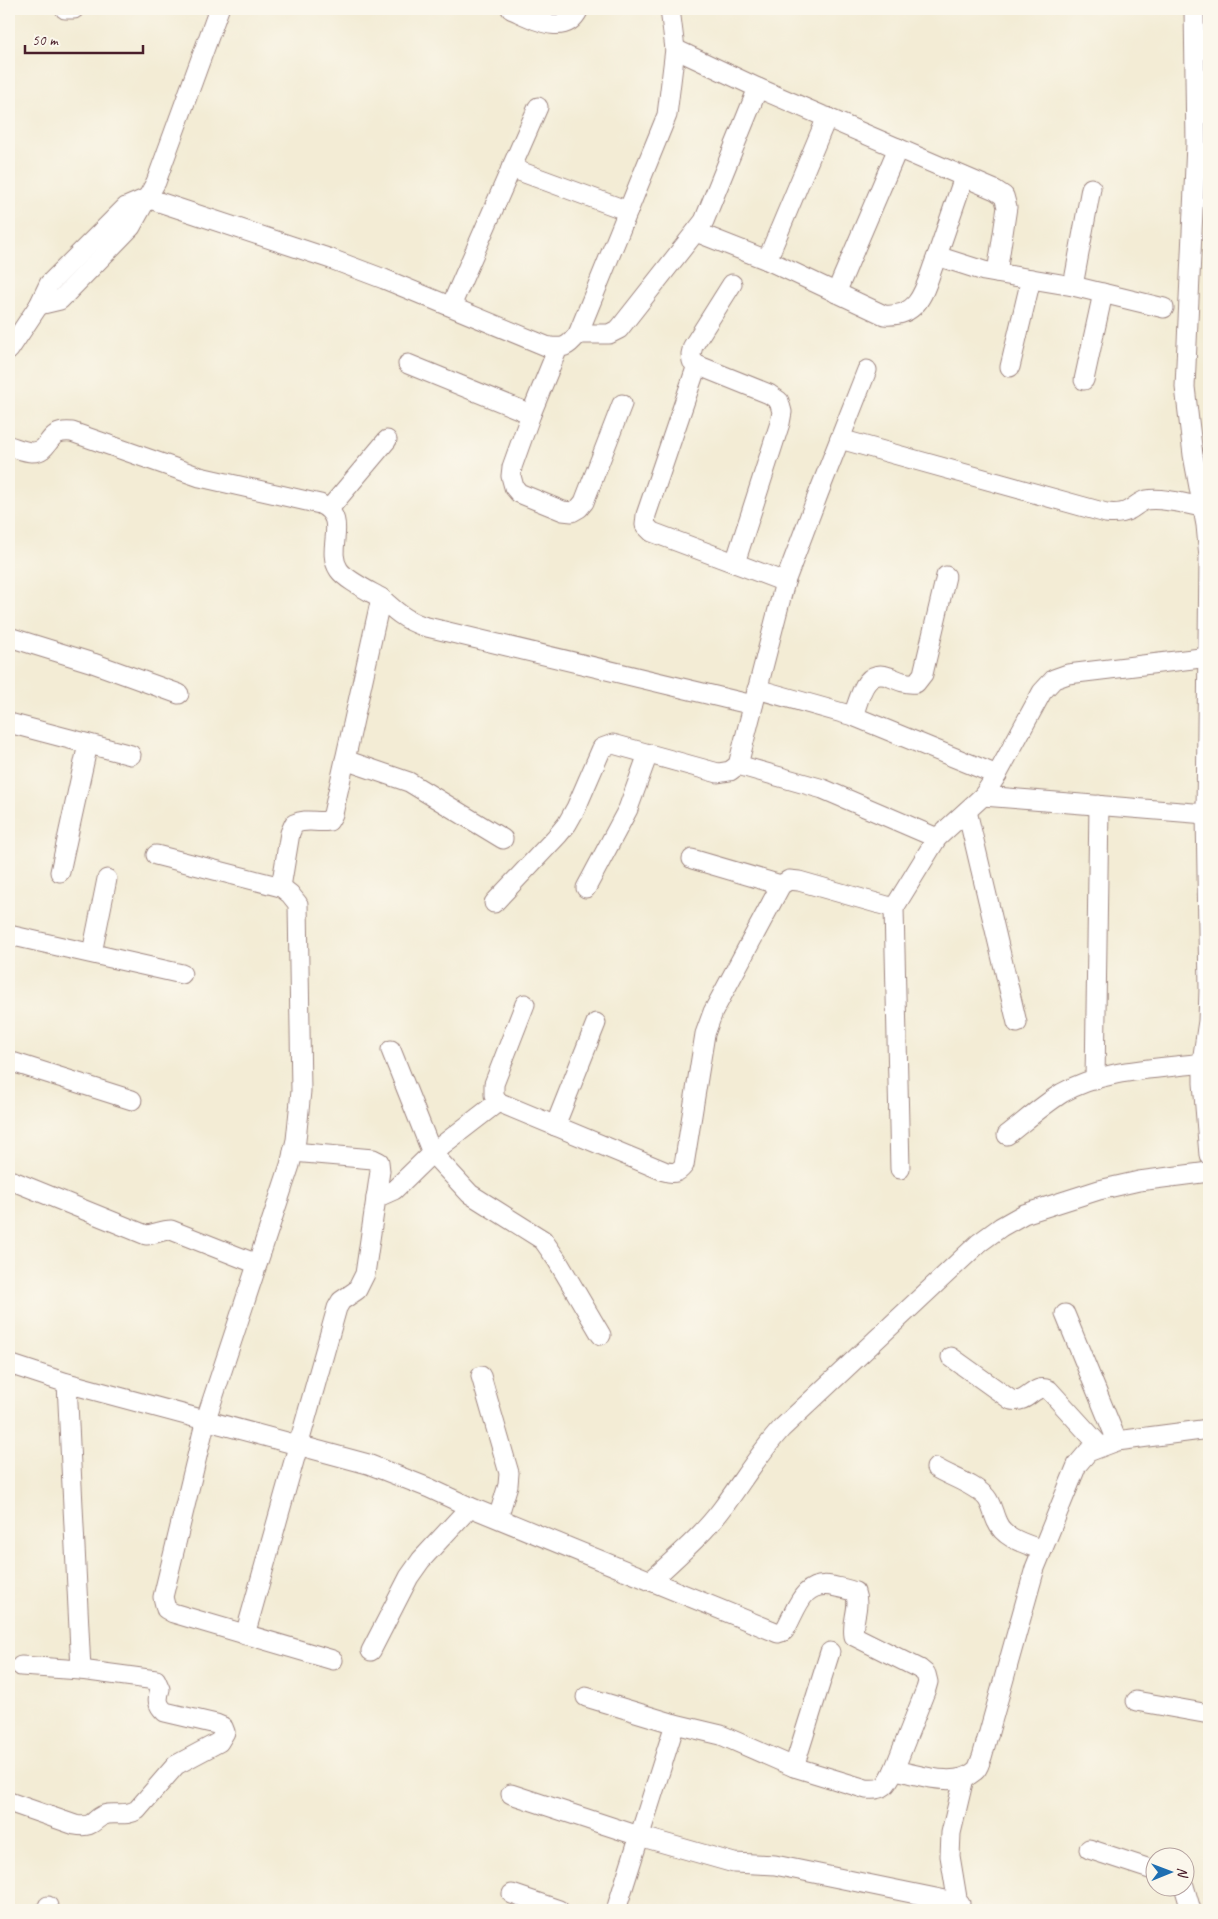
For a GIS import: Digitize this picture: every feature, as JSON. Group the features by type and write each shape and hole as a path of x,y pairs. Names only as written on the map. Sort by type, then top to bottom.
{"street":[{"path":"65,9 74,9"},
{"path":"511,9 541,22 555,25 566,23 576,16 579,9"},
{"path":"147,198 331,259 546,346 558,348 570,345 578,334 667,115 675,49 670,9"},
{"path":"1194,9 1196,144 1185,387 1193,455 1209,557 1206,814 1209,989 1208,1022 1203,1063 1206,1083 1209,1155"},
{"path":"9,350 39,306 60,300 131,227 156,182 213,11"},
{"path":"675,49 758,88 995,190 1004,196 1007,208 997,273"},
{"path":"578,334 609,334 619,329 696,232 712,204 758,88"},
{"path":"451,306 538,106"},
{"path":"767,260 826,117"},
{"path":"836,292 898,148"},
{"path":"511,168 628,211"},
{"path":"696,232 767,260 884,315 895,316 905,314 920,300 964,177"},
{"path":"1073,286 1091,188"},
{"path":"937,256 956,263 997,273 1073,286 1164,308"},
{"path":"1010,367 1032,279"},
{"path":"732,284 693,346 692,361 697,365 768,394 779,401 782,412 735,563"},
{"path":"1084,380 1103,293"},
{"path":"558,348 512,467 511,476 514,487 519,493 563,512 572,512 579,508 584,502 622,404"},
{"path":"408,364 532,414"},
{"path":"697,365 646,515 645,525 652,532 785,582"},
{"path":"494,903 567,824 602,748 613,744 718,773 730,772 738,765 785,582 867,370"},
{"path":"9,446 32,452 42,450 56,433 63,431 72,432 193,475 320,504 329,509 334,516 335,562 340,571 381,598 404,618 423,626 853,716 997,775"},
{"path":"840,439 1106,513 1118,514 1128,511 1140,502 1148,500 1202,507"},
{"path":"329,509 387,440"},
{"path":"853,716 866,681 873,675 884,675 907,684 916,683 923,674 946,576"},
{"path":"281,886 290,833 294,824 302,820 329,821 333,814 381,598"},
{"path":"9,637 93,663 179,694"},
{"path":"900,1169 894,908 937,838 983,796 997,775 1042,692 1054,678 1068,674 1209,657"},
{"path":"9,723 131,755"},
{"path":"60,872 88,744"},
{"path":"586,888 628,809 648,754"},
{"path":"346,760 409,782 503,839"},
{"path":"738,765 823,789 937,838"},
{"path":"983,796 1206,814"},
{"path":"1095,1080 1099,805"},
{"path":"967,810 1018,1023"},
{"path":"156,855 281,886 298,904 301,1091 293,1152 206,1420 163,1597 166,1609 173,1613 333,1660"},
{"path":"692,859 781,884"},
{"path":"92,953 107,879"},
{"path":"525,1004 494,1084 494,1095 498,1102 672,1174 680,1171 684,1165 705,1034 781,884 789,880 799,881 894,908"},
{"path":"9,935 182,974"},
{"path":"554,1126 596,1023"},
{"path":"391,1050 432,1153 470,1194 543,1240 557,1260 600,1335"},
{"path":"9,1062 132,1100"},
{"path":"1007,1135 1061,1094 1080,1085 1118,1073 1203,1063"},
{"path":"376,1198 394,1190 432,1153 498,1102"},
{"path":"245,1635 337,1308 341,1302 357,1290 365,1274 380,1171 379,1162 373,1159 293,1152"},
{"path":"651,1580 722,1509 766,1446 782,1428 986,1238 1024,1214 1099,1190 1139,1181 1209,1172"},
{"path":"13,1182 146,1235 171,1230 257,1264"},
{"path":"1065,1314 1109,1443"},
{"path":"950,1357 1011,1400 1024,1399 1037,1388 1042,1387 1049,1390 1109,1443"},
{"path":"9,1364 67,1382 298,1444 396,1474 470,1507 778,1632 784,1631 804,1595 811,1588 827,1585 855,1592 858,1605 852,1629 854,1636 920,1669 926,1674 928,1682 894,1770 884,1787 877,1790 794,1767 721,1735 675,1724 586,1697"},
{"path":"482,1376 509,1473 508,1485 498,1518"},
{"path":"67,1382 81,1670"},
{"path":"894,1770 950,1780 964,1778 977,1770 1035,1568 1077,1465 1088,1452 1109,1443 1209,1429"},
{"path":"936,1468 978,1490 986,1497 991,1504 997,1524 1008,1536 1042,1550"},
{"path":"371,1651 409,1577 421,1560 470,1507"},
{"path":"794,1767 830,1652"},
{"path":"9,1802 75,1825 84,1826 92,1825 108,1814 130,1814 136,1810 176,1765 219,1742 224,1732 223,1727 216,1724 165,1712 160,1707 157,1699 160,1689 156,1680 81,1670 21,1666"},
{"path":"1136,1701 1209,1714"},
{"path":"616,1910 675,1724"},
{"path":"511,1794 639,1836 734,1863 775,1865 960,1907 950,1856 950,1833 964,1778"},
{"path":"1088,1849 1146,1868"},
{"path":"512,1894 559,1910"},
{"path":"1187,1896 1191,1910"}]}
